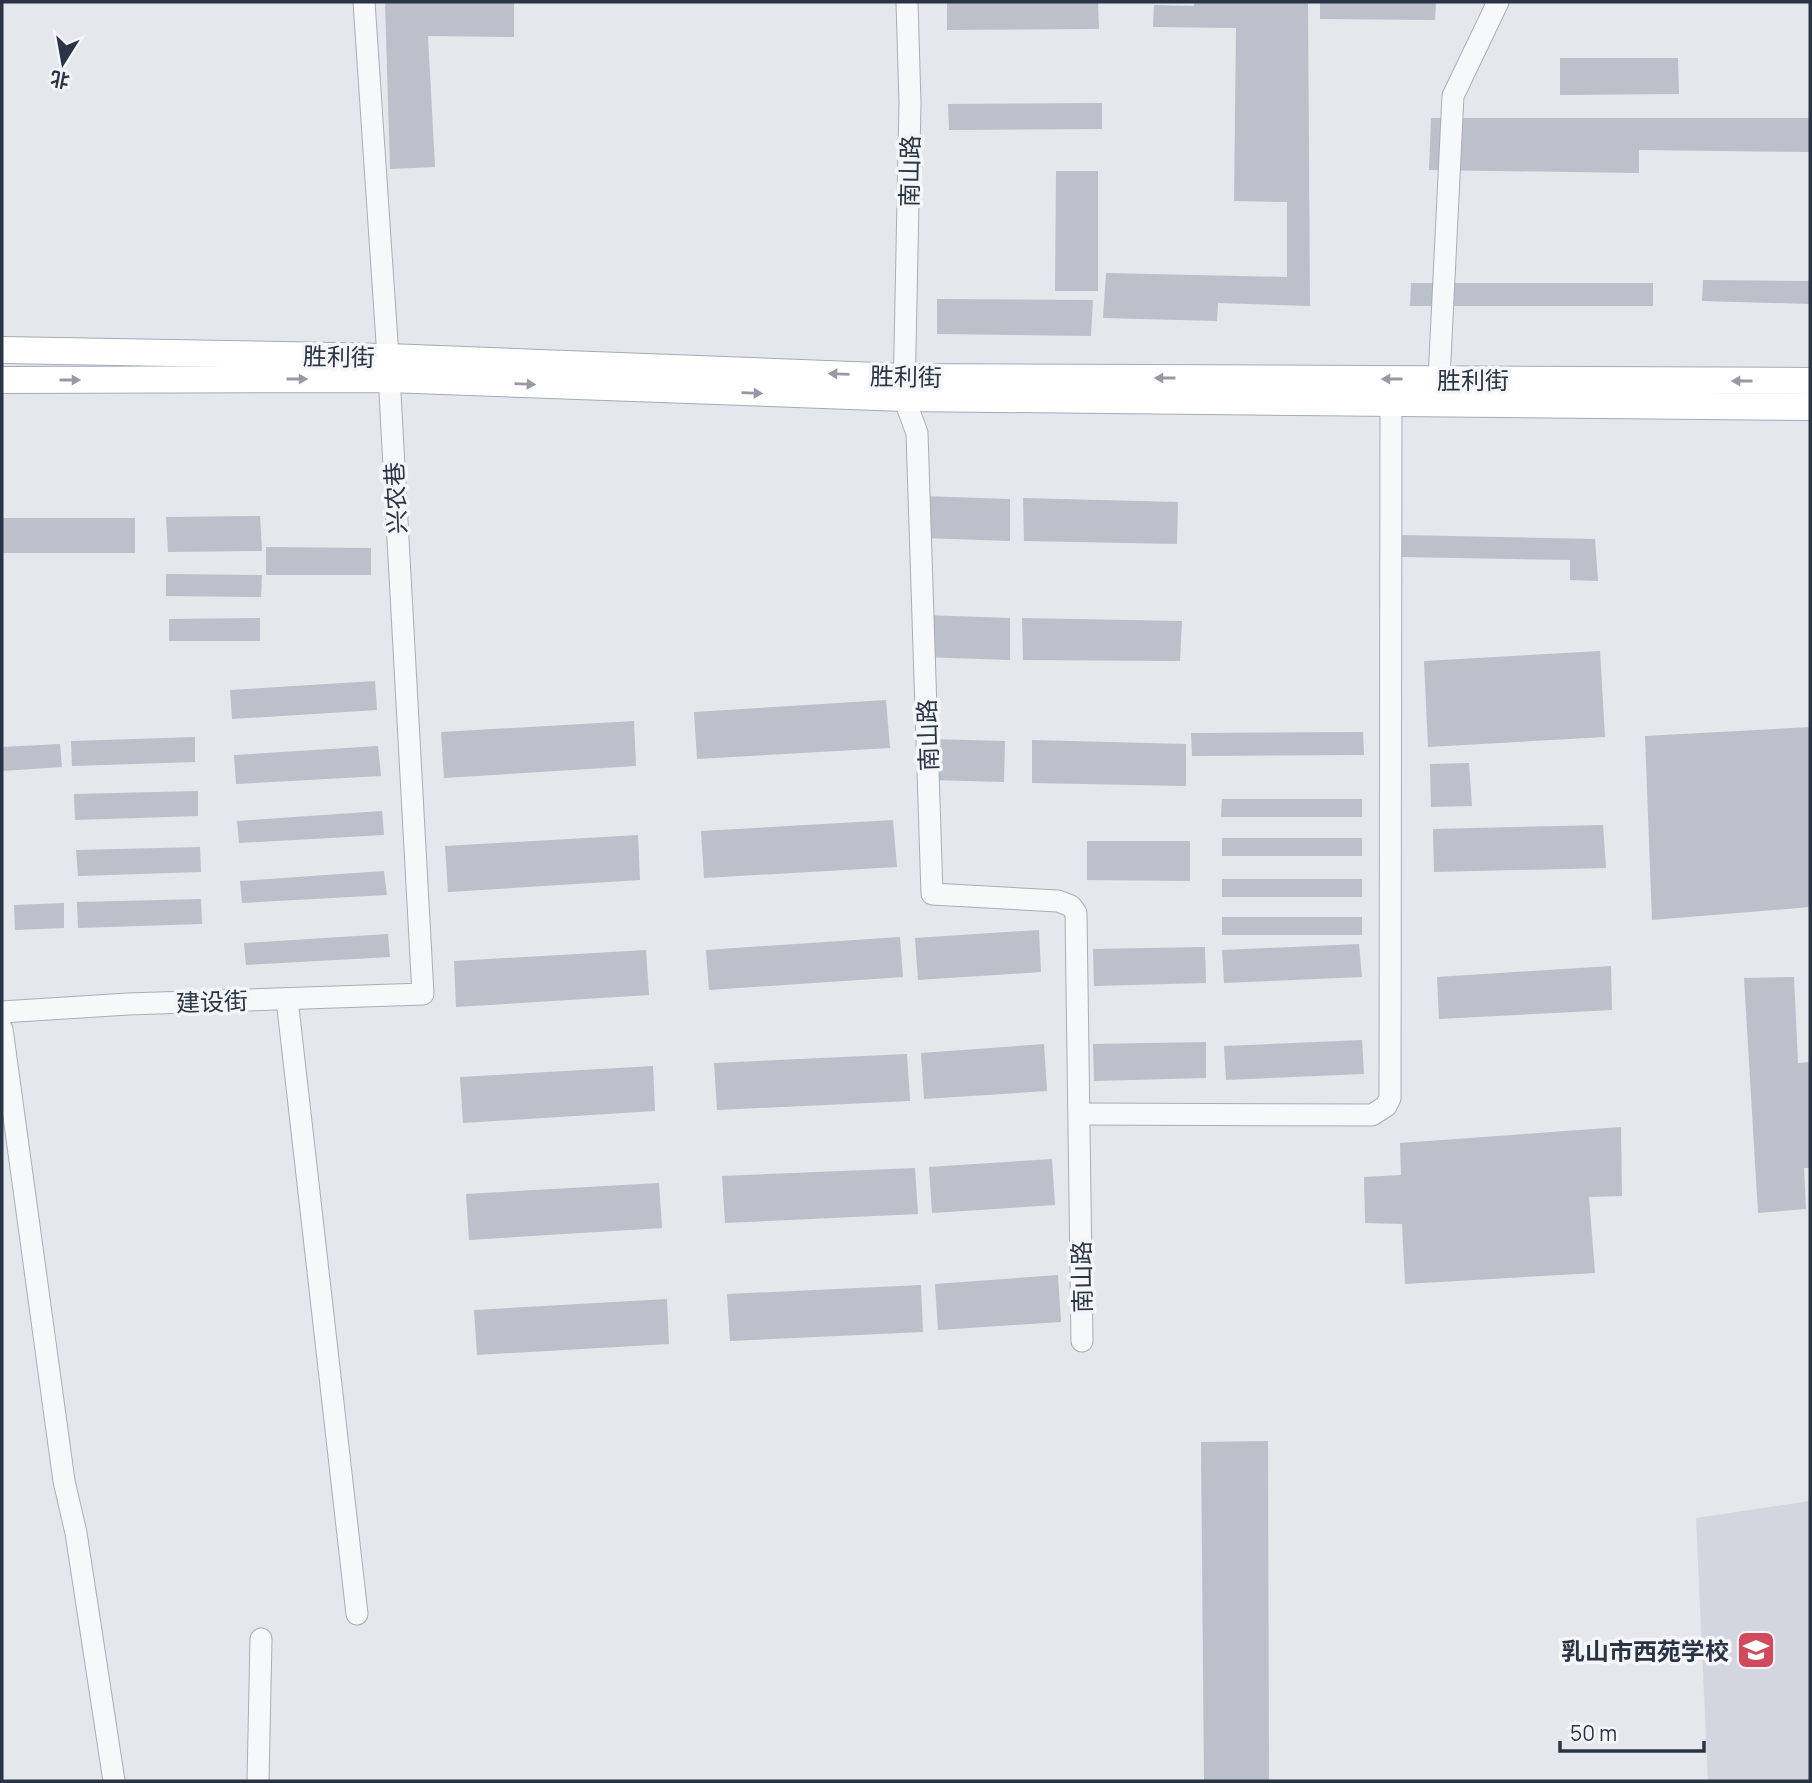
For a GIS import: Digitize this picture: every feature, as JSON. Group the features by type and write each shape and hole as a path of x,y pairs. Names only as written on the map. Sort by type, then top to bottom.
{"main road":[{"name":"胜利街","path":"2,350 904,388 1391,403 1810,407"},
{"name":"胜利街","path":"2,380 388,368"},
{"name":"胜利街","path":"904,388 1440,379 1810,381"}],"street":[{"name":"兴农巷","path":"364,2 388,368 423,993"},
{"name":"南山路","path":"907,2 910,103 904,388 917,433 932,894 1058,901 1071,906 1076,913 1082,1341"},
{"path":"1440,379 1453,96 1498,2"},
{"path":"1080,1114 1372,1115 1386,1106 1390,1098 1391,403"},
{"name":"建设街","path":"2,1012 128,1004 423,993"},
{"path":"287,999 357,1614"},
{"path":"2,1029 64,1481 76,1533 114,1781"},
{"path":"258,1781 261,1640"}],"shaded area":[{"name":"乳山市西苑学校","path":"1810,1501 1810,1781 1708,1781 1696,1518"}],"building":[{"path":"385,2 514,2 514,37 428,36 435,167 390,169"},
{"path":"947,2 1098,2 1099,29 947,30"},
{"path":"1194,2 1308,2 1310,306 1218,303 1217,321 1103,318 1106,273 1287,277 1287,202 1234,201 1236,28 1153,27 1154,5 1194,6"},
{"path":"1320,2 1436,2 1435,20 1320,19"},
{"path":"1560,58 1678,58 1679,94 1560,95"},
{"path":"1102,103 1102,129 949,130 948,104"},
{"path":"1431,118 1810,118 1810,152 1639,150 1639,173 1429,170"},
{"path":"1056,171 1098,171 1098,291 1055,291"},
{"path":"1703,280 1810,281 1810,304 1702,301"},
{"path":"1411,283 1653,283 1653,306 1410,306"},
{"path":"937,299 1093,300 1091,336 937,334"},
{"path":"922,496 1010,499 1010,541 922,538"},
{"path":"1023,498 1178,502 1177,544 1024,541"},
{"path":"260,516 262,551 168,552 166,517"},
{"path":"2,518 135,518 135,553 2,553"},
{"path":"1401,535 1595,539 1598,581 1570,580 1570,560 1400,557"},
{"path":"266,547 371,548 371,575 266,575"},
{"path":"166,574 262,575 261,597 166,596"},
{"path":"923,615 1010,618 1010,660 923,657"},
{"path":"260,618 260,641 169,641 169,619"},
{"path":"1022,618 1182,621 1180,661 1023,660"},
{"path":"1600,651 1605,737 1428,747 1424,661"},
{"path":"375,681 377,710 232,719 230,690"},
{"path":"886,700 890,748 697,759 694,712"},
{"path":"634,721 636,766 444,778 441,732"},
{"path":"1810,727 1810,907 1652,920 1645,736"},
{"path":"1363,732 1364,755 1192,756 1191,733"},
{"path":"195,737 195,762 72,766 71,741"},
{"path":"930,739 1005,741 1004,782 929,780"},
{"path":"1032,740 1186,744 1186,786 1032,783"},
{"path":"60,744 62,767 2,771 2,747"},
{"path":"378,746 381,776 236,784 234,755"},
{"path":"1469,763 1472,806 1431,807 1430,764"},
{"path":"198,791 198,816 75,820 74,794"},
{"path":"1222,799 1362,799 1362,817 1221,817"},
{"path":"382,811 384,835 239,843 237,821"},
{"path":"893,820 897,867 704,878 701,831"},
{"path":"1603,825 1606,868 1434,872 1433,829"},
{"path":"638,835 640,880 448,892 445,846"},
{"path":"1222,838 1362,838 1362,856 1222,856"},
{"path":"1087,841 1190,841 1190,881 1087,880"},
{"path":"200,847 201,872 78,876 76,850"},
{"path":"384,871 387,895 242,903 240,881"},
{"path":"1222,879 1362,879 1362,897 1222,897"},
{"path":"201,899 202,924 78,928 77,902"},
{"path":"64,903 64,928 15,930 14,905"},
{"path":"1222,917 1362,917 1362,935 1222,935"},
{"path":"1039,930 1041,972 918,980 915,938"},
{"path":"388,934 390,957 246,965 244,943"},
{"path":"900,937 903,977 709,990 706,950"},
{"path":"1359,944 1362,977 1224,983 1222,950"},
{"path":"1205,947 1206,983 1094,986 1093,949"},
{"path":"646,950 649,995 456,1007 454,961"},
{"path":"1611,966 1612,1010 1439,1019 1437,977"},
{"path":"1794,977 1798,1063 1810,1062 1810,1168 1804,1168 1806,1209 1758,1213 1744,978"},
{"path":"1362,1040 1364,1074 1226,1080 1224,1046"},
{"path":"1206,1042 1206,1078 1094,1081 1093,1044"},
{"path":"1044,1044 1047,1091 924,1099 921,1053"},
{"path":"907,1054 910,1101 717,1110 714,1063"},
{"path":"653,1066 655,1111 463,1123 460,1077"},
{"path":"1621,1127 1622,1196 1589,1197 1595,1273 1405,1284 1402,1224 1365,1223 1364,1177 1401,1175 1400,1143"},
{"path":"1052,1159 1055,1205 932,1213 929,1167"},
{"path":"915,1168 918,1214 725,1223 722,1176"},
{"path":"659,1183 662,1228 469,1240 466,1194"},
{"path":"1058,1275 1061,1322 938,1330 935,1284"},
{"path":"921,1285 923,1332 730,1341 727,1294"},
{"path":"667,1299 669,1344 477,1355 474,1310"},
{"path":"1268,1441 1269,1781 1204,1781 1201,1442"}],"place":[{"name":"乳山市西苑学校","path":"1756,1650"}]}
